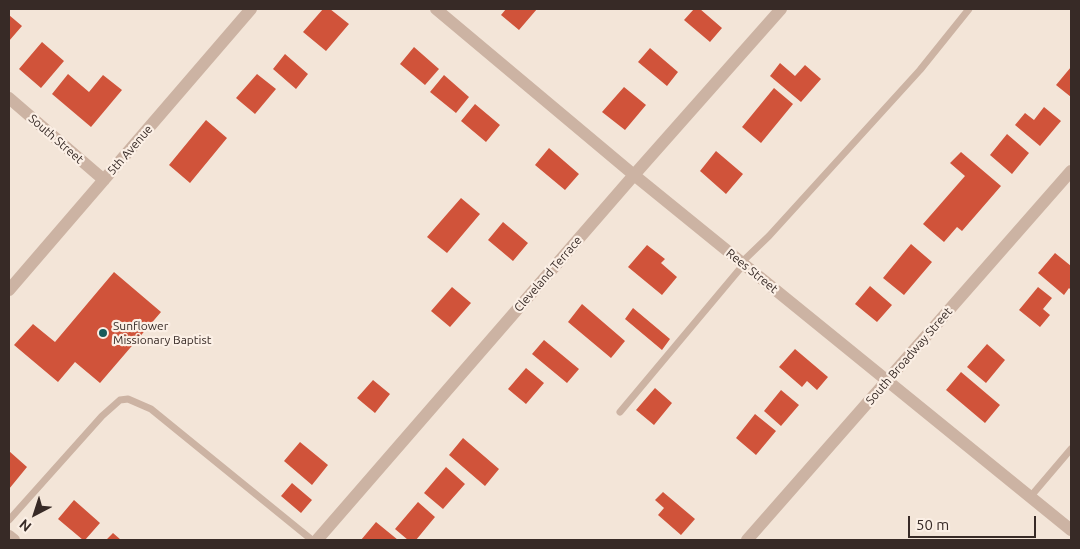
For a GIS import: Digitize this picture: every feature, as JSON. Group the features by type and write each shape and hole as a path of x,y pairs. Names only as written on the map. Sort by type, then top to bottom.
{"street":[{"name":"5th Avenue","path":"9,290 251,9"},
{"name":"Cleveland Terrace","path":"317,540 781,9"},
{"name":"Rees Street","path":"443,11 634,175 1071,530"},
{"name":"South Street","path":"9,98 104,180"},
{"name":"South Broadway Street","path":"747,540 1071,172"},
{"path":"9,536 14,540"}],"lane":[{"path":"620,412 743,263 920,70 969,9"},
{"path":"9,520 102,416 120,400 128,399 151,409 312,540"},
{"path":"1031,496 1071,449"}],"building":[{"path":"323,9 330,9 349,24 326,51 303,32"},
{"path":"506,9 537,9 519,30 501,15"},
{"path":"694,9 700,9 722,28 710,42 684,20"},
{"path":"9,15 22,26 9,41"},
{"path":"42,42 64,61 41,88 19,69"},
{"path":"414,47 439,69 425,85 400,64"},
{"path":"650,48 678,72 667,86 638,62"},
{"path":"285,54 308,74 296,89 273,69"},
{"path":"780,63 795,76 805,65 821,79 801,102 770,76"},
{"path":"1071,67 1071,97 1056,85"},
{"path":"68,74 89,92 103,75 122,90 91,127 52,94"},
{"path":"257,74 276,89 255,114 236,98"},
{"path":"444,75 469,97 456,113 430,92"},
{"path":"624,87 646,105 625,130 602,112"},
{"path":"774,88 793,104 761,143 742,127"},
{"path":"475,104 500,125 486,142 461,121"},
{"path":"1044,107 1061,121 1040,146 1015,125 1025,113 1034,120"},
{"path":"206,120 227,138 190,183 169,165"},
{"path":"1007,134 1029,153 1012,174 990,155"},
{"path":"549,148 579,174 565,190 535,165"},
{"path":"716,151 743,174 726,194 700,171"},
{"path":"961,152 1001,186 962,231 957,227 944,242 923,224 965,176 950,163"},
{"path":"461,198 480,214 447,253 427,237"},
{"path":"503,222 528,243 513,261 488,240"},
{"path":"911,244 932,262 904,295 883,278"},
{"path":"647,245 665,259 661,263 677,277 662,295 628,267"},
{"path":"1055,253 1071,266 1071,290 1069,288 1064,295 1038,273"},
{"name":"Sunflower Missionary Baptist","path":"114,272 161,312 100,383 75,362 58,382 14,345 33,324 55,342"},
{"path":"870,286 892,305 877,322 855,304"},
{"path":"452,287 471,303 450,327 431,311"},
{"path":"1038,287 1052,298 1043,309 1050,315 1040,327 1019,310"},
{"path":"582,304 625,341 611,358 568,322"},
{"path":"633,308 670,339 662,350 625,319"},
{"path":"544,340 579,369 567,383 532,354"},
{"path":"987,344 1005,360 986,383 967,367"},
{"path":"795,349 828,377 817,390 807,381 802,387 779,367"},
{"path":"526,368 544,383 526,404 508,389"},
{"path":"961,372 1000,405 985,423 946,390"},
{"path":"373,380 390,394 375,413 357,398"},
{"path":"655,388 672,403 654,425 636,410"},
{"path":"781,390 799,405 781,426 764,411"},
{"path":"755,414 776,431 756,455 736,438"},
{"path":"463,438 499,469 485,486 449,455"},
{"path":"300,442 328,465 312,485 284,461"},
{"path":"9,451 27,467 9,489"},
{"path":"446,467 465,484 443,509 424,493"},
{"path":"292,483 312,500 301,513 281,496"},
{"path":"663,492 695,519 681,535 658,515 664,508 655,500"},
{"path":"74,500 100,523 85,540 58,519"},
{"path":"418,502 435,517 416,540 408,540 395,529"},
{"path":"376,522 398,540 361,540"},
{"path":"113,533 121,540 106,540"}],"place":[{"name":"Sunflower Missionary Baptist","path":"103,333"}]}
